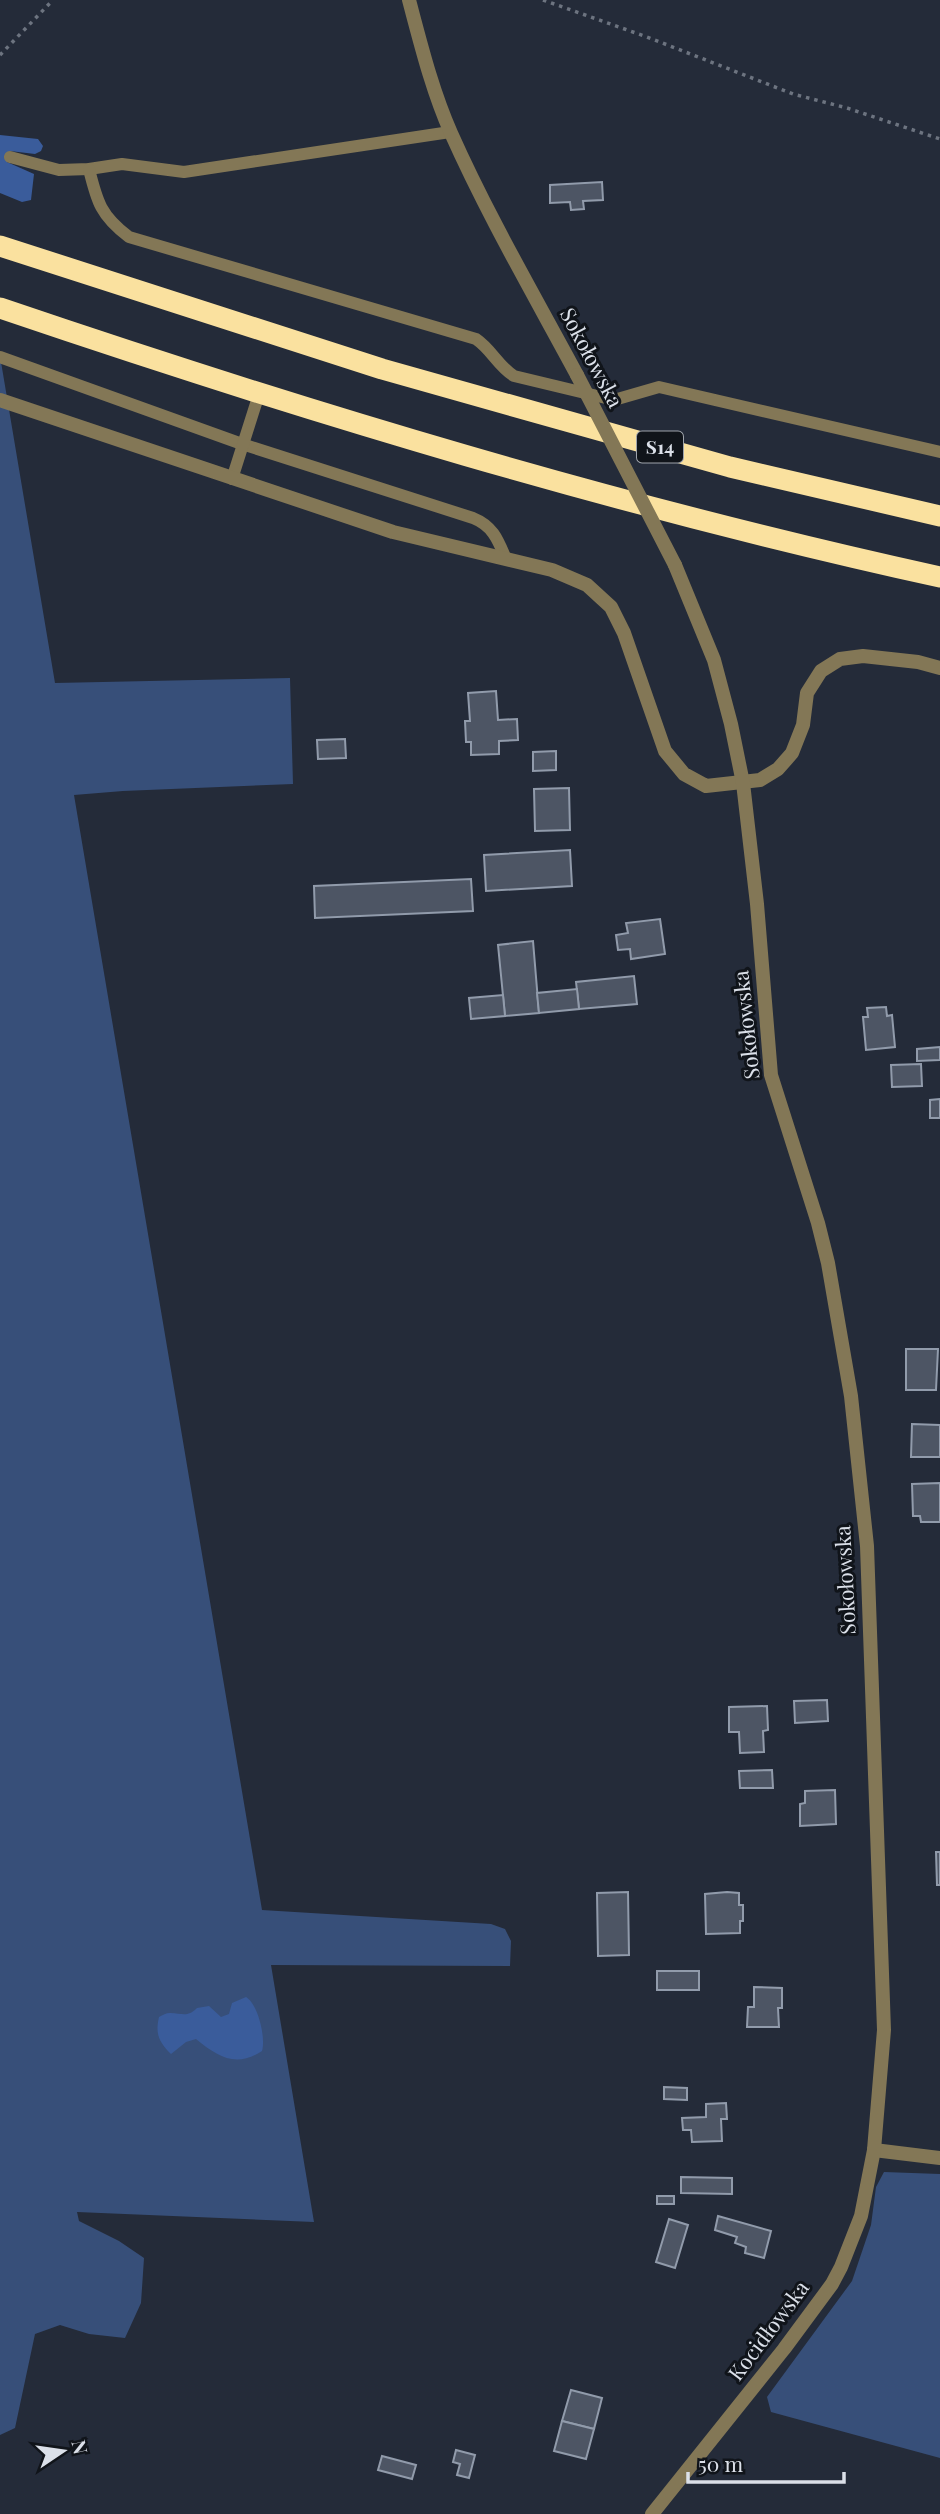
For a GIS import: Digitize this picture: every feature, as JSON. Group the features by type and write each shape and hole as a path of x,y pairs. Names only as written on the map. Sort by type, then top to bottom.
{"highway":[{"name":"S14","path":"0,246 382,369 730,467 940,516"},
{"path":"0,308 259,394 631,501 940,577"}],"street":[{"name":"Sokołowska","path":"409,0 450,132 675,565 714,660 731,724 743,783 757,904 771,1075 801,1166 828,1263 851,1396 867,1546 884,1991 884,2030 874,2150"},
{"path":"0,400 393,532 552,570 587,585 611,607 624,633 665,751 684,774 706,786 760,780 778,769 792,753 803,726 807,693 821,671 840,659 863,656 918,662 940,668"},
{"path":"874,2150 940,2158"},
{"name":"Kocidłowska","path":"652,2514 832,2284 846,2257 861,2216 874,2150"}],"lane":[{"path":"10,157 58,170 122,164 184,172 450,132"},
{"path":"89,169 101,210 114,226 129,237 477,339 485,345 500,367 514,376 614,400 659,387 940,452"},
{"path":"0,357 242,443 473,517 486,523 494,533 506,559"},
{"path":"232,479 259,394"}],"path":[{"path":"0,55 53,0"},
{"path":"543,0 793,94 847,108 940,139"}],"shaded area":[{"path":"0,135 38,139 43,146 41,151 35,154 10,151 7,162 34,174 31,200 22,202 0,193"},
{"path":"0,356 55,683 290,678 293,784 74,795 262,1910 491,1924 505,1929 511,1941 510,1966 271,1965 314,2222 77,2212 79,2221 119,2241 144,2258 141,2303 125,2338 89,2334 60,2325 35,2334 15,2428 0,2435"},
{"path":"246,1997 257,2014 263,2038 262,2051 253,2056 244,2059 228,2058 212,2051 196,2039 186,2042 171,2054 161,2042 158,2033 159,2017 169,2013 187,2014 197,2008 209,2006 221,2017 229,2014 232,2003"},
{"path":"884,2172 940,2174 940,2458 771,2412 767,2397 852,2281 871,2225 876,2187"}],"building":[{"path":"602,182 603,200 583,201 584,209 571,210 570,202 550,203 550,185"},
{"path":"496,691 498,720 517,719 518,740 499,741 499,754 471,755 471,742 466,742 465,721 470,721 468,693"},
{"path":"345,739 346,758 318,759 317,740"},
{"path":"556,751 556,770 533,771 533,752"},
{"path":"569,788 570,830 535,831 534,789"},
{"path":"570,850 572,886 486,891 484,855"},
{"path":"471,879 473,911 315,918 314,886"},
{"path":"660,919 665,954 631,959 630,949 618,950 616,935 628,933 626,923"},
{"path":"533,941 539,1013 505,1016 498,945"},
{"path":"634,976 637,1004 579,1009 576,982"},
{"path":"577,989 579,1009 539,1013 537,993"},
{"path":"503,995 505,1016 471,1019 469,998"},
{"path":"886,1007 887,1016 892,1015 895,1047 866,1050 863,1017 868,1017 867,1008"},
{"path":"940,1047 940,1060 917,1061 917,1049"},
{"path":"921,1064 922,1086 892,1087 891,1065"},
{"path":"940,1099 940,1118 930,1118 930,1100"},
{"path":"906,1349 938,1349 936,1390 906,1390"},
{"path":"912,1424 940,1425 940,1457 911,1457"},
{"path":"940,1483 940,1522 921,1522 920,1516 913,1516 912,1484"},
{"path":"827,1700 828,1721 795,1723 794,1701"},
{"path":"767,1706 768,1730 763,1731 764,1752 740,1753 739,1732 729,1732 729,1707"},
{"path":"772,1770 773,1788 740,1788 739,1771"},
{"path":"835,1790 836,1824 800,1826 800,1804 805,1803 805,1791"},
{"path":"936,1852 940,1852 940,1885 937,1885"},
{"path":"628,1892 629,1955 598,1956 597,1893"},
{"path":"739,1893 739,1905 743,1905 740,1933 706,1934 705,1894"},
{"path":"657,1971 699,1971 699,1990 657,1990"},
{"path":"754,1987 782,1988 782,2008 778,2008 779,2027 747,2027 748,2007 754,2007"},
{"path":"664,2087 687,2088 687,2100 664,2099"},
{"path":"726,2103 727,2119 721,2119 722,2141 692,2142 691,2130 683,2130 682,2118 706,2117 706,2104"},
{"path":"681,2177 732,2178 732,2194 681,2193"},
{"path":"657,2196 674,2196 674,2204 657,2204"},
{"path":"718,2216 771,2231 764,2258 745,2253 746,2247 735,2243 737,2237 715,2230"},
{"path":"669,2219 688,2225 675,2268 656,2262"},
{"path":"571,2390 602,2398 594,2429 562,2421"},
{"path":"562,2421 594,2429 586,2459 554,2451"},
{"path":"456,2450 475,2455 469,2478 457,2475 460,2464 453,2462"},
{"path":"382,2456 416,2465 412,2479 378,2470"}]}
